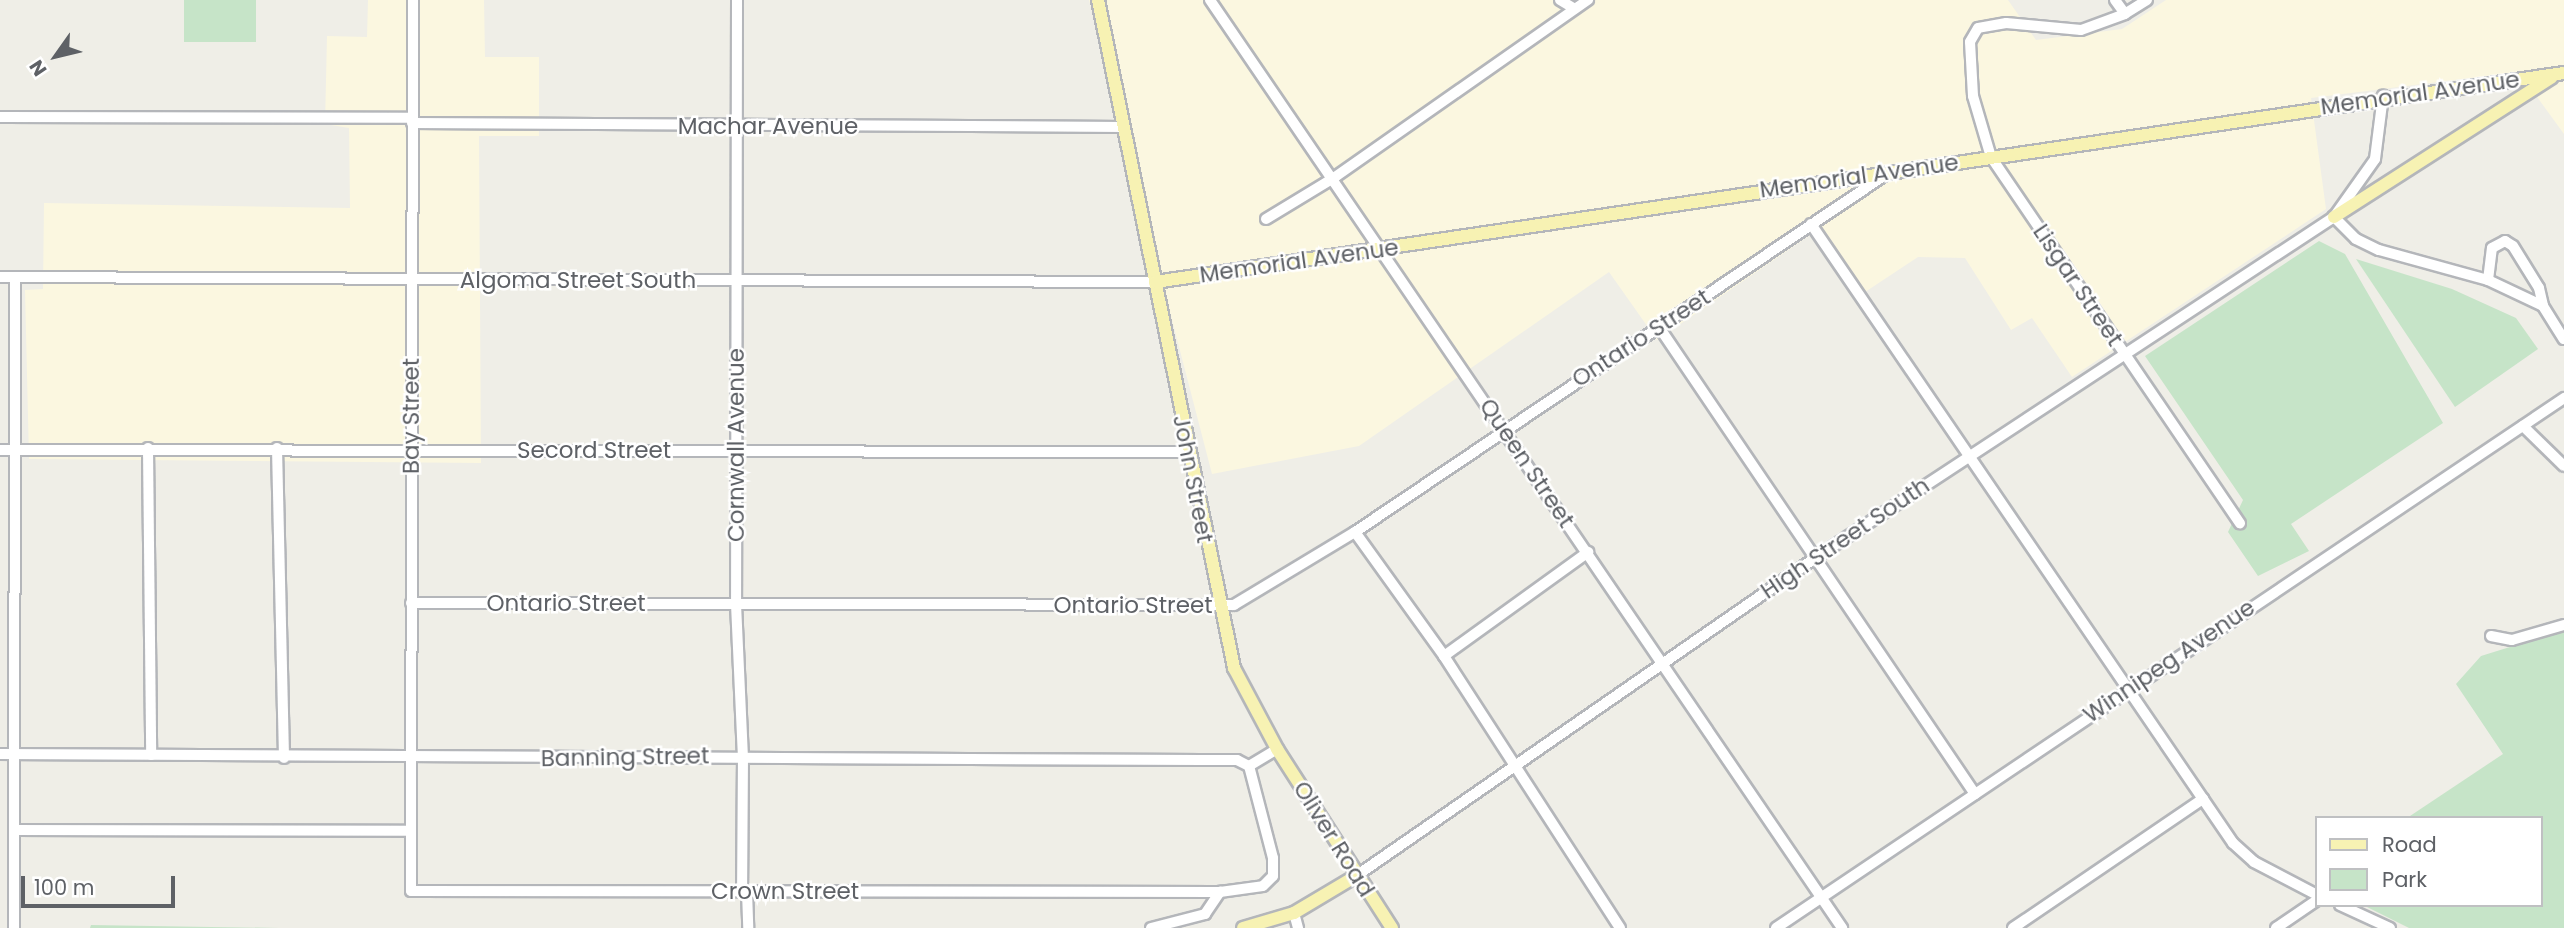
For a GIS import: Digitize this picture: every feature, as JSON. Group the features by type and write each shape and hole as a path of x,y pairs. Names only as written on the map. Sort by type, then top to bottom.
{"main road":[{"name":"John Street","path":"1098,0 1218,605 1234,668 1277,749"},
{"name":"Memorial Avenue","path":"1155,282 2383,96 2560,73"},
{"path":"2334,217 2560,73"},
{"name":"Oliver Road","path":"1277,749 1356,876 1392,928"},
{"name":"High Street South","path":"1243,928 1294,913 1356,876"}],"street":[{"name":"Bay Street","path":"409,831 413,0"},
{"name":"Cornwall Avenue","path":"737,0 736,604 743,756 744,890 748,928"},
{"name":"Queen Street","path":"1210,0 1335,177 1842,928"},
{"path":"1560,0 1575,9"},
{"path":"1266,219 1335,177 1588,0"},
{"path":"2115,0 2125,14 2147,0"},
{"name":"Lisgar Street","path":"2125,14 2081,30 2006,23 1978,28 1970,42 1971,74 1978,118 1991,157 2240,524"},
{"name":"High Street South","path":"1356,876 1815,558 2334,217 2375,159 2383,96"},
{"name":"Machar Avenue","path":"0,117 412,120 736,127 1124,127"},
{"name":"Ontario Street","path":"411,603 1234,605 1355,532 1503,428 1659,327 1893,169"},
{"path":"2334,217 2356,239 2379,250 2488,280 2543,306"},
{"path":"1811,224 2128,690 2247,858 2316,896"},
{"path":"2488,280 2492,248 2505,241 2513,246 2539,288 2543,306 2564,339"},
{"name":"Algoma Street South","path":"0,276 1155,282"},
{"path":"15,277 15,928"},
{"path":"1659,327 1975,794"},
{"name":"Winnipeg Avenue","path":"1776,928 2564,398"},
{"path":"2523,426 2564,466"},
{"path":"148,448 151,755"},
{"path":"277,448 284,758"},
{"name":"Secord Street","path":"0,450 277,448 1189,452"},
{"path":"1355,532 1444,656 1513,768 1620,928"},
{"path":"1444,656 1588,552"},
{"path":"2491,636 2512,640 2564,625"},
{"path":"1151,928 1205,914 1220,892 1263,886 1273,876 1273,858 1249,766 1277,749"},
{"name":"Banning Street","path":"0,754 411,759 743,756 1237,761 1249,766"},
{"path":"2013,928 2203,799"},
{"path":"15,831 409,831"},
{"name":"Crown Street","path":"409,831 411,891 1220,892"},
{"path":"2276,928 2316,898"},
{"path":"2344,907 2390,928"},
{"path":"1294,913 1298,928"}],"shaded area":[{"path":"368,0 484,0 485,57 539,57 539,136 479,136 481,463 29,459 25,290 43,289 44,203 350,208 349,128 325,124 327,36 367,37"},
{"path":"1089,0 2008,0 2036,40 2122,29 2166,0 2564,0 2564,134 2519,72 2311,98 2326,209 2072,377 2032,318 2011,330 1965,258 1918,257 1856,298 1813,233 1657,340 1609,272 1359,446 1212,474"}],"green space":[{"path":"184,0 256,0 256,42 184,42"},
{"path":"2319,241 2345,254 2443,423 2291,524 2309,551 2258,576 2228,532 2243,500 2145,356"},
{"path":"2356,259 2452,289 2516,318 2538,349 2455,407"},
{"path":"2564,630 2564,928 2409,928 2367,907 2543,907 2543,816 2410,816 2503,754 2456,684 2481,656"},
{"path":"91,925 279,928 90,928"}]}
